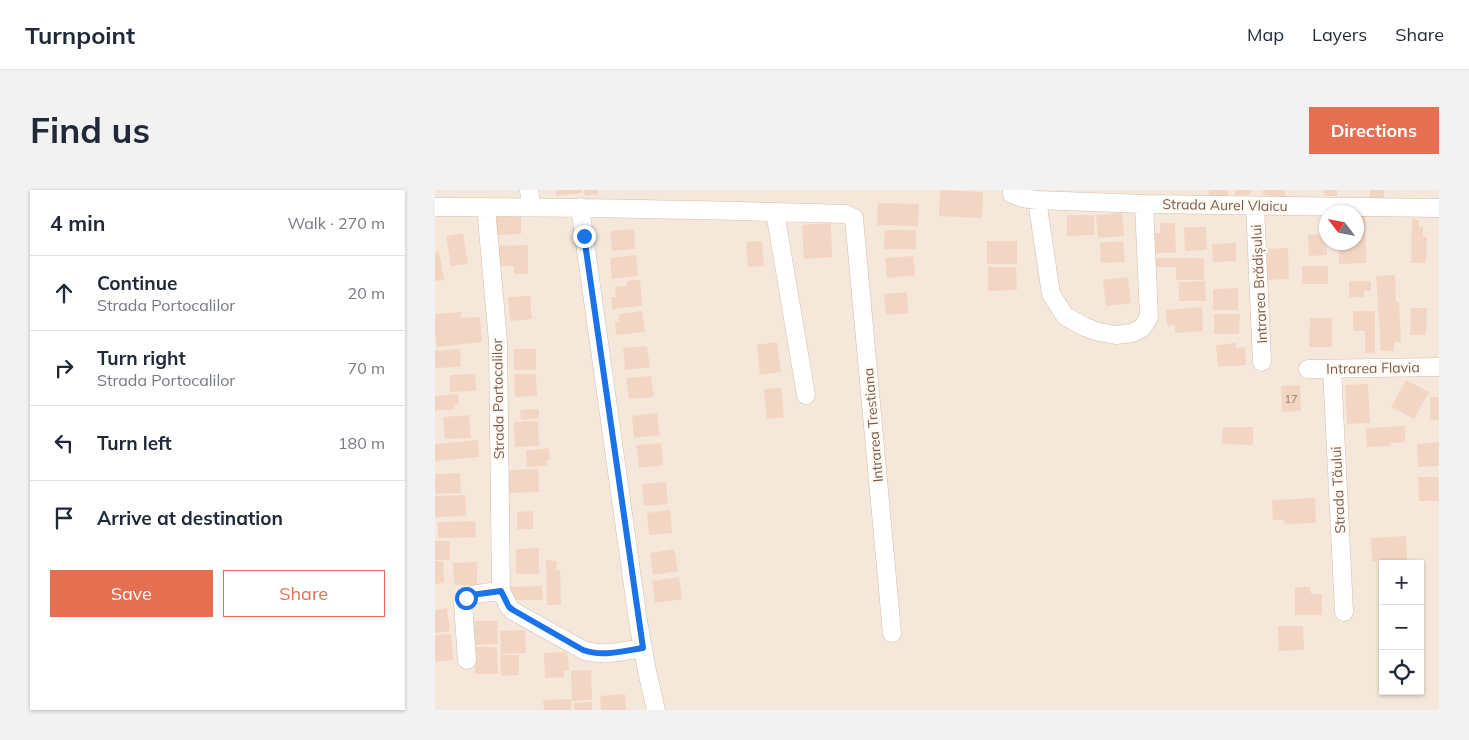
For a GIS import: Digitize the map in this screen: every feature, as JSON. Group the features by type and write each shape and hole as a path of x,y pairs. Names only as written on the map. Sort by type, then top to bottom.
{"street":[{"name":"Strada Aurel Vlaicu","path":"1012,192 1022,198 1037,200 1143,204 1439,208"},
{"path":"435,207 486,207 530,198 580,207 775,212 806,395"},
{"path":"1037,200 1051,294 1065,316 1085,327 1116,335 1132,333 1142,328 1149,317 1143,204"},
{"name":"Intrarea Brădișului","path":"1255,206 1262,362"},
{"name":"Strada Portocalilor","path":"486,207 498,341 501,591"},
{"path":"580,207 643,648 656,710"},
{"name":"Intrarea Trestiana","path":"775,212 846,214 854,218 892,633"},
{"name":"Intrarea Flavia","path":"1308,369 1439,367"},
{"name":"Strada Tăului","path":"1332,369 1344,612"},
{"path":"467,660 463,603 471,595 501,591 509,607 513,610 583,650 601,654 643,648"}],"shaded area":[{"path":"435,190 1439,190 1439,710 435,710"}],"building":[{"path":"556,190 582,190 582,193 556,196"},
{"path":"584,190 598,190 598,194 585,196"},
{"path":"940,190 983,192 982,218 939,216"},
{"path":"1209,190 1228,190 1228,196 1209,196"},
{"path":"1235,190 1251,190 1250,195 1235,195"},
{"path":"1263,190 1285,190 1286,197 1263,195"},
{"path":"1323,190 1337,190 1337,196 1324,196"},
{"path":"1370,190 1384,190 1384,198 1370,198"},
{"path":"878,203 919,204 918,226 877,225"},
{"path":"1122,213 1124,236 1098,238 1096,215"},
{"path":"521,215 521,234 497,235 496,216"},
{"path":"1067,215 1094,215 1094,235 1067,236"},
{"path":"1365,216 1366,263 1339,264 1339,250 1364,250"},
{"path":"1412,219 1419,220 1419,227 1423,227 1423,237 1427,237 1426,263 1411,263"},
{"path":"831,223 832,257 804,259 802,225"},
{"path":"1160,223 1175,223 1176,253 1152,253 1152,233 1160,233"},
{"path":"1184,227 1206,227 1207,250 1185,251"},
{"path":"634,229 635,249 612,251 610,231"},
{"path":"885,230 916,230 916,249 884,249"},
{"path":"463,233 468,264 451,266 446,236"},
{"path":"1319,234 1319,250 1327,250 1327,255 1309,256 1308,235"},
{"path":"762,241 764,266 748,267 746,242"},
{"path":"987,241 1017,241 1017,264 987,264"},
{"path":"1123,241 1125,262 1101,263 1100,243"},
{"path":"1236,243 1236,261 1213,262 1212,244"},
{"path":"528,245 528,274 514,274 514,266 496,266 496,246"},
{"path":"1288,248 1289,279 1263,280 1262,249"},
{"path":"439,251 444,280 435,281 435,252"},
{"path":"636,255 638,276 612,279 610,258"},
{"path":"913,256 915,275 887,278 885,258"},
{"path":"1151,258 1204,258 1204,280 1176,280 1176,267 1151,267"},
{"path":"1302,266 1328,266 1328,284 1302,284"},
{"path":"988,267 1016,267 1017,290 988,291"},
{"path":"1395,275 1396,302 1399,302 1401,342 1394,342 1394,351 1381,351 1376,276"},
{"path":"1128,277 1131,303 1106,306 1103,280"},
{"path":"640,280 642,306 612,309 611,297 616,297 615,287 627,286 626,281"},
{"path":"1205,281 1206,301 1179,301 1179,282"},
{"path":"1349,281 1371,281 1371,291 1364,291 1364,297 1349,297"},
{"path":"1238,288 1238,310 1213,310 1213,289"},
{"path":"907,292 908,313 886,315 884,294"},
{"path":"530,296 532,319 510,321 508,297"},
{"path":"1202,307 1203,331 1175,333 1175,325 1167,326 1166,310"},
{"path":"1411,308 1427,308 1426,335 1410,335"},
{"path":"642,311 645,332 616,335 615,322 619,322 619,314"},
{"path":"1353,311 1375,311 1375,353 1365,353 1365,331 1353,331"},
{"path":"461,312 461,318 480,317 482,342 437,347 435,314"},
{"path":"1214,314 1240,314 1239,334 1214,334"},
{"path":"1310,318 1332,318 1332,347 1309,347"},
{"path":"777,342 781,372 760,375 757,345"},
{"path":"1236,343 1236,348 1245,347 1246,365 1218,367 1216,345"},
{"path":"647,346 650,367 625,370 623,348"},
{"path":"460,349 461,367 435,368 435,351"},
{"path":"514,349 536,349 536,370 514,370"},
{"path":"475,374 476,391 450,392 450,375"},
{"path":"514,374 536,374 537,396 515,397"},
{"path":"651,376 654,397 629,399 626,378"},
{"path":"1406,380 1429,392 1414,419 1391,407"},
{"path":"1368,384 1370,423 1347,424 1345,385"},
{"path":"1300,385 1301,411 1282,412 1281,386"},
{"path":"781,388 784,417 767,419 764,389"},
{"path":"458,394 459,404 454,405 455,409 435,411 435,396"},
{"path":"1430,397 1439,397 1439,420 1430,420"},
{"path":"539,409 539,418 521,420 520,410"},
{"path":"657,413 660,435 634,438 632,416"},
{"path":"469,415 471,438 445,439 443,417"},
{"path":"538,421 539,446 515,447 514,422"},
{"path":"1405,426 1405,442 1391,443 1391,446 1367,447 1366,428"},
{"path":"1223,427 1253,427 1253,445 1222,444"},
{"path":"478,440 479,457 435,461 435,444"},
{"path":"1439,442 1439,466 1418,467 1417,444"},
{"path":"661,443 663,465 639,468 636,445"},
{"path":"549,448 550,460 547,460 547,466 527,467 526,451"},
{"path":"538,469 539,492 506,493 506,470"},
{"path":"460,473 461,493 435,494 435,474"},
{"path":"1418,477 1439,477 1439,501 1419,501"},
{"path":"666,482 668,504 644,506 642,484"},
{"path":"465,495 466,516 435,517 435,496"},
{"path":"1315,498 1316,523 1285,524 1284,520 1273,520 1272,500"},
{"path":"670,510 672,533 649,535 647,513"},
{"path":"533,511 533,529 517,529 517,512"},
{"path":"475,521 476,537 438,538 438,522"},
{"path":"1406,536 1407,560 1379,560 1379,562 1372,562 1371,538"},
{"path":"435,541 450,541 450,560 435,560"},
{"path":"539,548 539,574 516,574 516,549"},
{"path":"674,549 678,571 653,575 650,553"},
{"path":"546,560 557,561 556,571 560,570 561,605 547,605"},
{"path":"435,561 443,561 444,583 435,584"},
{"path":"477,562 477,585 454,585 453,563"},
{"path":"679,577 682,599 655,603 652,581"},
{"path":"542,586 543,600 511,600 510,587"},
{"path":"1295,587 1310,587 1311,594 1322,594 1322,615 1295,615"},
{"path":"447,608 450,631 435,633 435,610"},
{"path":"474,621 497,621 498,644 474,645"},
{"path":"1278,626 1303,626 1304,650 1279,651"},
{"path":"525,630 526,653 501,654 500,631"},
{"path":"451,634 453,660 435,662 435,635"},
{"path":"474,647 497,647 498,674 475,674"},
{"path":"567,652 569,670 564,671 564,677 545,678 544,653"},
{"path":"500,655 519,655 519,675 501,676"},
{"path":"591,670 592,700 572,701 571,671"},
{"path":"625,694 626,710 601,710 600,696"},
{"path":"571,699 571,710 544,710 543,700"},
{"path":"592,702 592,710 574,710 574,703"}],"route":[{"path":"466,598 471,595 501,591 509,607 513,610 583,650 592,653 601,654 643,648 584,236"}]}
